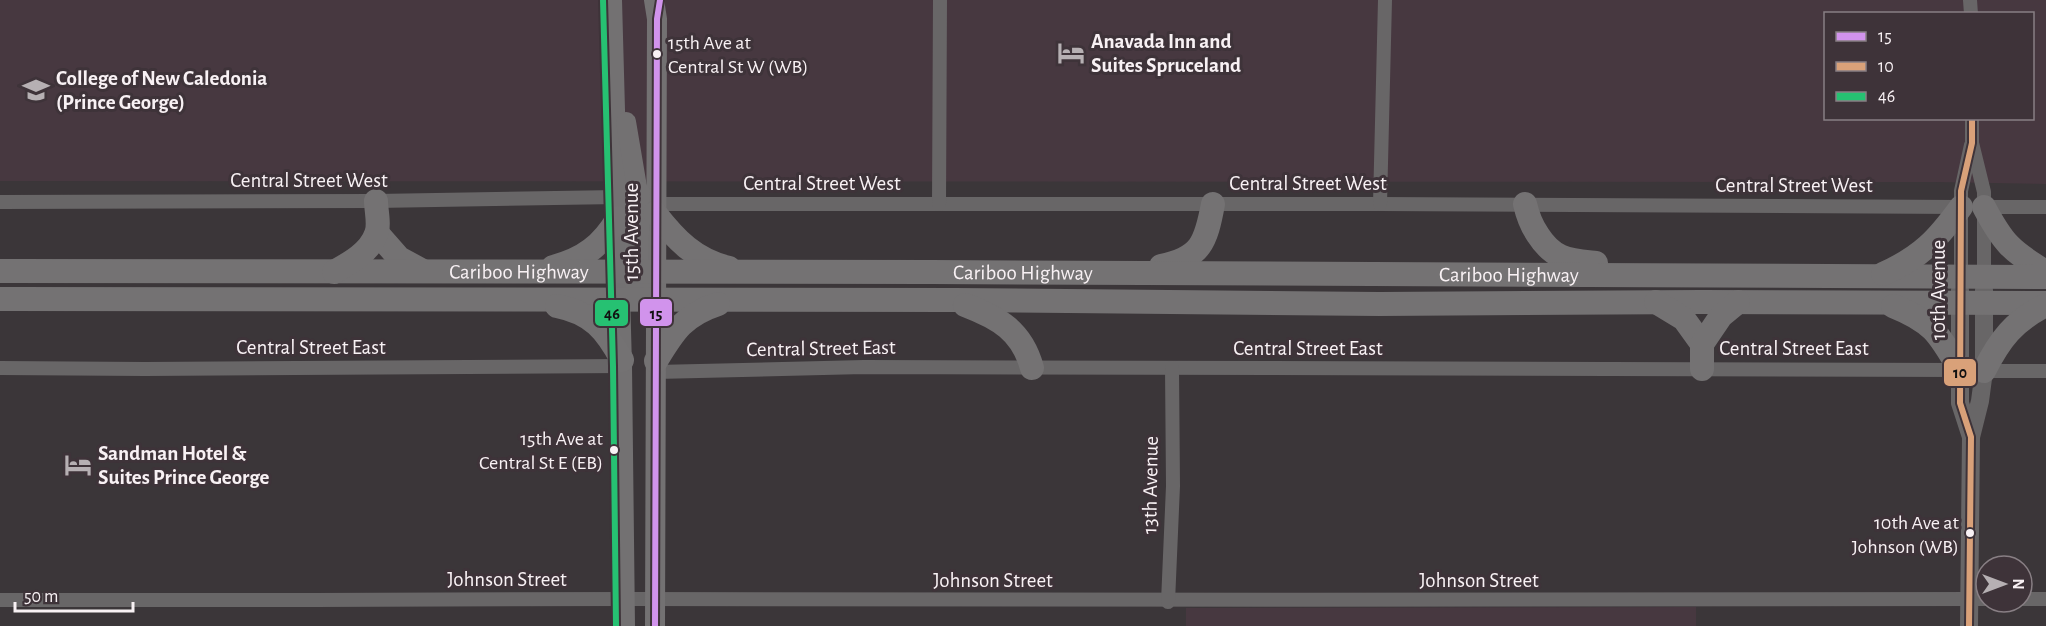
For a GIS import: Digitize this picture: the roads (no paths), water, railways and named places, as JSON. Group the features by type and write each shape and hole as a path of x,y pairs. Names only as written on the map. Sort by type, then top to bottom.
{"highway":[{"path":"334,272 354,260 367,248 377,233 376,201"},
{"path":"1130,273 1181,262 1191,257 1199,249 1210,221 1213,204"},
{"path":"1525,204 1528,219 1546,248 1558,256 1574,261 1628,266 1663,276"},
{"path":"531,272 566,263 588,253 607,237 637,205"},
{"path":"637,205 637,285 654,300"},
{"path":"637,205 691,250 711,263 749,273"},
{"path":"1878,276 1902,266 1928,248 1942,232 1972,207 2009,246 2046,274"},
{"path":"377,233 399,258 426,272"},
{"name":"Cariboo Highway","path":"0,271 1972,277 2046,274"},
{"name":"Cariboo Highway","path":"0,299 2046,304"},
{"path":"532,300 579,311 590,318 608,335 622,363"},
{"path":"656,366 672,334 686,319 696,312 731,300"},
{"path":"955,300 1006,324 1028,353 1032,368"},
{"path":"1656,302 1684,319 1702,344"},
{"path":"1702,369 1702,344 1721,316 1738,302"},
{"path":"1882,302 1916,315 1932,327 1972,370 2010,330 2029,314 2046,304"}],"main road":[{"path":"612,0 614,73 622,101 637,205"},
{"name":"15th Avenue","path":"626,626 620,300 637,272 637,205 657,6"},
{"name":"15th Avenue","path":"654,300 655,626"}],"street":[{"path":"939,204 940,0"},
{"path":"1380,204 1385,0"},
{"name":"10th Avenue","path":"1972,120 1972,143 1961,191 1972,207 1972,370 1980,401 1971,437 1976,554"},
{"name":"10th Avenue","path":"1972,143 1984,192 1972,207 1972,277"},
{"name":"Central Street West","path":"0,202 376,201 637,205 1525,204 2046,207"},
{"name":"Central Street East","path":"0,368 145,369 622,363"},
{"name":"Central Street East","path":"656,366 2046,371"},
{"name":"13th Avenue","path":"1168,602 1173,486 1172,368"},
{"name":"Johnson Street","path":"0,600 223,602 626,599 1168,602 1974,599"},
{"name":"10th Avenue","path":"1969,626 1974,611"}],"place":[{"name":"Anavada Inn and Suites Spruceland","path":"1071,53"},
{"name":"15th Ave at Central St W (WB)","path":"657,54"},
{"name":"College of New Caledonia (Prince George)","path":"36,90"},
{"name":"15th Ave at Central St E (EB)","path":"614,450"},
{"name":"Sandman Hotel & Suites Prince George","path":"78,465"},
{"name":"10th Ave at Johnson (WB)","path":"1970,533"}]}
